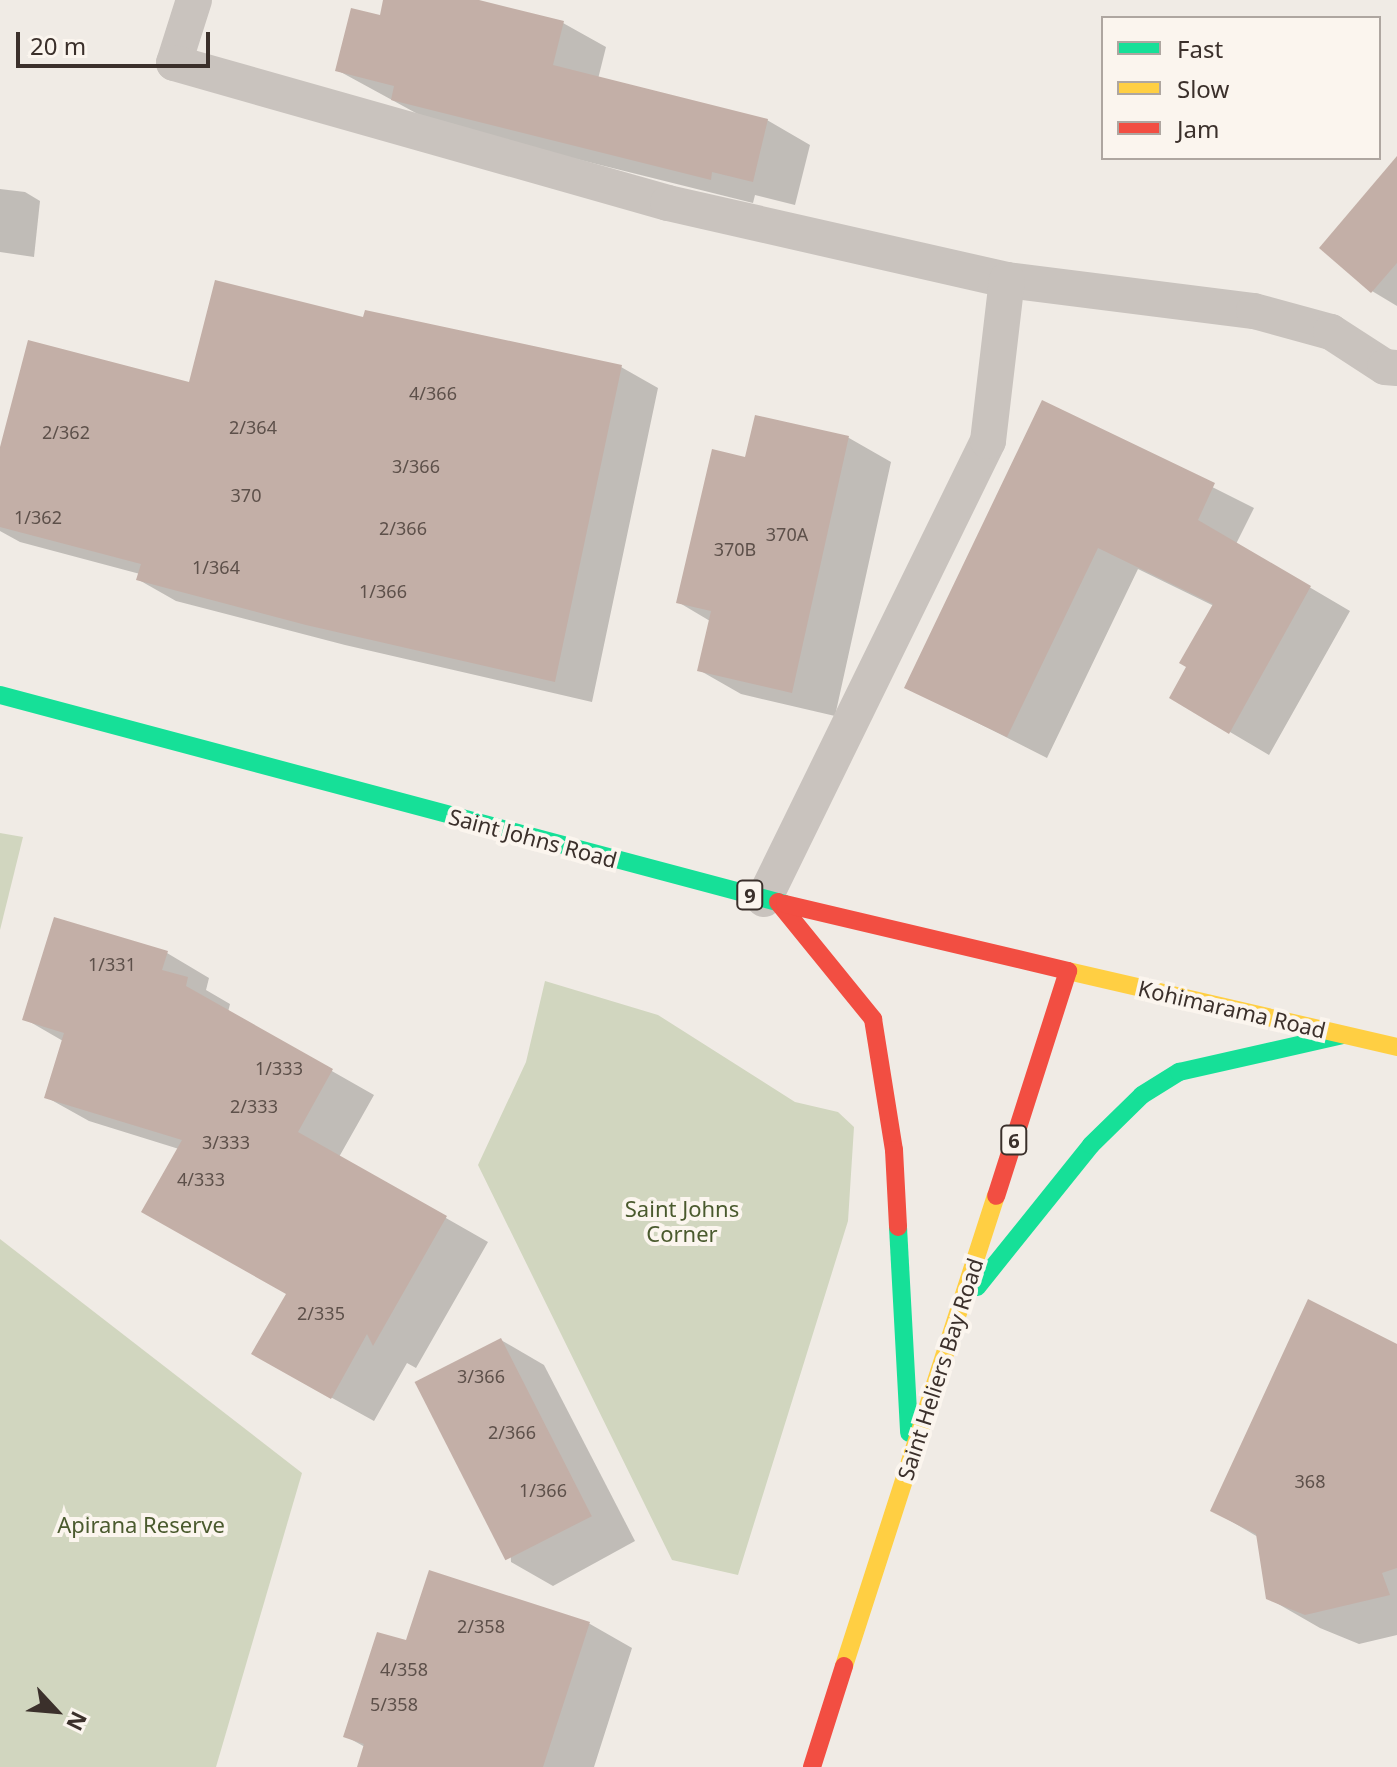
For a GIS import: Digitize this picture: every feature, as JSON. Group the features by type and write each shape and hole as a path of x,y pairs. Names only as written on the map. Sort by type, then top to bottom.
{"main road":[{"name":"Saint Johns Road","path":"0,695 771,901 1068,971"},
{"path":"771,901 858,997 873,1019 894,1150 911,1459"},
{"name":"Kohimarama Road","path":"1068,971 1397,1047"},
{"name":"Saint Heliers Bay Road","path":"812,1767 1068,971"},
{"path":"959,1309 1091,1145 1142,1095 1179,1072 1343,1035"}],"lane":[{"path":"194,0 174,63 668,203 1007,280 1254,311 1331,332 1385,367 1397,368"},
{"path":"771,901 988,441 1007,280"}],"green space":[{"path":"0,833 23,837 0,930"},
{"name":"Saint Johns Corner","path":"545,981 658,1015 795,1102 838,1112 854,1127 848,1221 738,1575 672,1560 478,1165 526,1062"},
{"name":"Apirana Reserve","path":"0,1239 302,1473 216,1767 0,1767"}],"building":[{"path":"383,0 479,0 564,21 553,65 768,119 753,182 712,172 711,180 391,100 394,86 335,71 351,8 380,15"},
{"path":"1397,156 1397,263 1371,293 1319,248"},
{"path":"215,280 363,317 365,310 622,365 555,682 306,625 136,580 141,564 0,527 0,447 28,340 189,382"},
{"path":"1042,400 1215,483 1198,520 1311,586 1229,734 1169,698 1186,667 1179,663 1213,604 1098,548 1007,737 904,688"},
{"path":"755,415 849,436 792,693 697,671 711,611 676,603 712,449 745,457"},
{"path":"54,917 168,951 162,970 188,977 186,986 333,1069 298,1132 447,1216 373,1346 367,1334 331,1399 251,1354 286,1294 141,1212 182,1140 44,1098 64,1033 22,1020"},
{"path":"1308,1299 1397,1344 1397,1568 1382,1573 1390,1595 1305,1615 1266,1599 1256,1534 1210,1511"},
{"path":"501,1338 592,1516 505,1560 415,1382"},
{"path":"429,1570 590,1622 543,1767 357,1767 364,1744 343,1737 377,1632 406,1640"}],"traffic: fast":[{"path":"0,695 785,904"},
{"path":"977,1287 1091,1145 1142,1095 1179,1072 1343,1035"},
{"path":"898,1227 909,1433"}],"traffic: slow":[{"path":"1068,971 1397,1047"},
{"path":"844,1666 996,1196"}],"traffic: jam":[{"path":"778,902 873,1019 894,1150 898,1227"},
{"path":"785,904 1068,971 996,1196"},
{"path":"812,1767 844,1666"}]}
